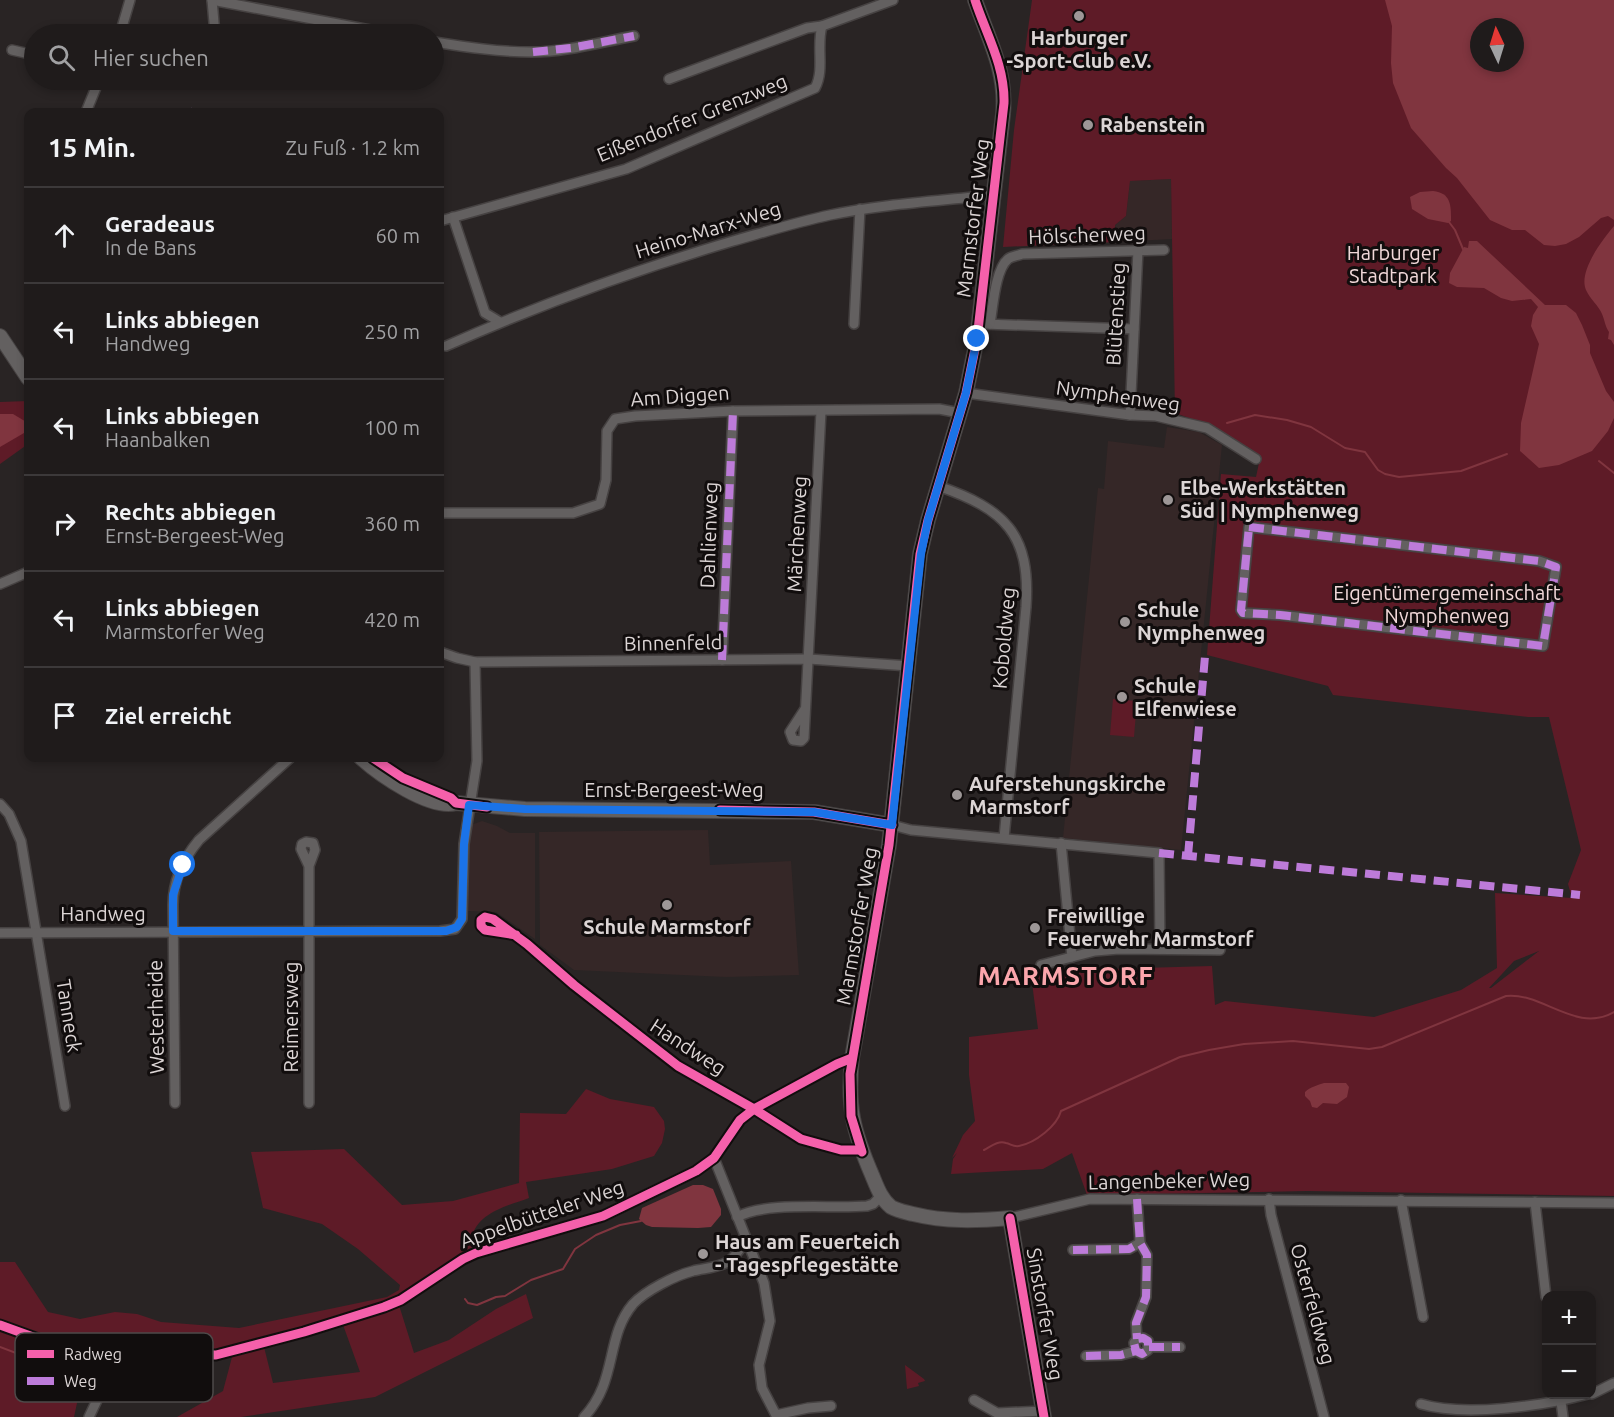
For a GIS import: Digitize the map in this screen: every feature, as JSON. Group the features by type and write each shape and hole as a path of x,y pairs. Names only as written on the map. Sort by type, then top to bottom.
{"street":[{"path":"123,24 130,0"},
{"path":"213,24 212,0 338,24"},
{"path":"669,79 807,28 822,26 893,0"},
{"name":"Marmstorfer Weg","path":"975,0 997,56 1004,94 993,195 984,324"},
{"name":"Eißendorfer Grenzweg","path":"444,220 626,169 815,87 819,81 819,34 822,26"},
{"path":"444,44 480,49 533,52 571,48 634,36"},
{"path":"12,50 24,53"},
{"path":"88,108 95,90"},
{"name":"Heino-Marx-Weg","path":"446,346 500,322 671,259 804,220 860,209 993,195"},
{"path":"854,324 860,209"},
{"path":"453,217 485,313 500,322"},
{"name":"Blütenstieg","path":"1130,415 1138,250"},
{"name":"Hölscherweg","path":"1010,257 1022,254 1164,250"},
{"name":"Marmstorfer Weg","path":"881,1196 855,1131 850,1105 852,1058 892,825 921,554 984,324 999,274 1003,264 1010,257"},
{"path":"984,324 1134,329"},
{"path":"0,336 24,372"},
{"name":"Nymphenweg","path":"966,393 1130,415 1156,416 1208,428 1256,459"},
{"name":"Am Diggen","path":"444,513 573,513 600,504 606,480 607,431 615,419 733,411 939,409 960,413"},
{"name":"Dahlienweg","path":"722,660 733,411"},
{"name":"Märchenweg","path":"805,710 821,411"},
{"name":"Koboldweg","path":"938,486 970,497 999,517 1011,531 1025,561 1026,607 1004,838"},
{"path":"1249,527 1539,561 1556,567 1544,646 1280,615 1243,613 1241,599 1249,527"},
{"path":"0,584 24,574"},
{"name":"Binnenfeld","path":"444,653 476,662 809,659 909,666"},
{"path":"463,804 477,761 476,662"},
{"name":"Westerheide","path":"175,1103 173,895 183,865 193,847 205,833 285,762"},
{"name":"Ernst-Bergeest-Weg","path":"366,762 390,780 449,805 525,809 814,812 892,825"},
{"name":"Ernst-Bergeest-Weg","path":"379,762 425,789 463,804"},
{"name":"Tanneck","path":"0,804 9,814 21,841 65,1106"},
{"name":"Handweg","path":"0,933 446,931 458,926 462,916 463,804"},
{"path":"892,825 903,829 1159,853 1160,949"},
{"path":"1061,843 1072,957"},
{"name":"Reimersweg","path":"309,866 309,1103"},
{"name":"Handweg","path":"516,935 574,985 678,1066 754,1109 801,1139 841,1150 861,1150"},
{"path":"1041,965 1119,949 1220,950"},
{"path":"831,1406 808,1408 776,1416 762,1388 759,1365 770,1321 764,1283 714,1158 740,1120 754,1109 852,1058"},
{"name":"Appelbütteler Weg","path":"213,1355 355,1318 401,1300 463,1259 476,1253 603,1216 696,1171 714,1158"},
{"path":"737,1217 748,1211 769,1209 869,1205 881,1196"},
{"name":"Langenbeker Weg","path":"881,1196 899,1211 940,1220 957,1221 1010,1218 1090,1199 1614,1203"},
{"path":"1136,1351 1134,1346 1137,1339 1136,1323 1146,1297 1147,1255 1140,1243 1137,1199"},
{"name":"Osterfeldweg","path":"1269,1199 1271,1215 1324,1417"},
{"path":"1401,1200 1423,1317"},
{"path":"1535,1202 1545,1291"},
{"name":"Sinstorfer Weg","path":"1010,1218 1043,1414"},
{"path":"584,1417 596,1403 604,1388 618,1331 633,1305 643,1296 690,1272 727,1263 747,1240"},
{"path":"1072,1250 1129,1249 1140,1243"},
{"name":"Appelbütteler Weg","path":"0,1325 22,1333"},
{"path":"1137,1339 1146,1339 1149,1347"},
{"path":"1149,1347 1180,1347"},
{"path":"1086,1356 1121,1355 1136,1351 1145,1353 1149,1347"},
{"path":"1596,1391 1614,1383"},
{"path":"1421,1404 1435,1409 1479,1411 1555,1399"},
{"path":"1561,1399 1563,1417"},
{"path":"974,1400 997,1413 1043,1414"},
{"path":"88,1417 95,1402"}],"shaded area":[{"path":"1385,0 1614,0 1614,220 1608,216 1601,218 1579,237 1566,244 1555,246 1544,245 1525,230 1512,230 1490,220 1457,178 1411,128 1393,83 1392,26"},
{"path":"1171,179 1172,239 1116,242 1115,225 1126,216 1130,181"},
{"path":"1433,191 1443,194 1449,201 1451,221 1448,223 1428,219 1412,209 1410,197 1420,192"},
{"path":"1614,226 1614,345 1608,339 1609,332 1602,314 1584,283 1592,257"},
{"path":"1469,241 1477,241 1545,305 1566,305 1576,313 1606,391 1614,402 1614,418 1608,431 1592,451 1559,465 1539,468 1520,451 1521,423 1539,344 1531,326 1533,315 1538,307 1531,299 1512,301 1501,298 1484,288 1457,287 1449,283 1450,273 1464,247 1468,248"},
{"path":"0,414 13,414 24,421 24,433 0,447"},
{"path":"1167,427 1199,432 1222,445 1181,850 1063,838 1098,488 1104,489 1108,441 1164,448"},
{"path":"482,821 510,833 535,833 535,939 496,912 468,911 468,855 471,825"},
{"name":"Schule Marmstorf","path":"708,830 710,865 791,861 799,975 726,977 574,970 540,945 539,832"},
{"path":"1324,1083 1346,1083 1349,1087 1347,1097 1337,1104 1323,1103 1317,1108 1312,1107 1305,1092"},
{"path":"693,1185 703,1185 713,1189 721,1215 711,1227 652,1227 639,1219 642,1208"}],"green space":[{"name":"Harburger Stadtpark","path":"1032,0 1614,0 1614,1196 1307,1191 1087,1195 1072,1153 1043,1169 951,1174 953,1159 957,1153 952,1158 963,1135 975,1121 969,1075 969,1037 1038,1029 1031,975 1037,971 1212,966 1215,1005 1225,1001 1374,1017 1461,990 1497,968 1495,893 1572,898 1568,884 1581,850 1549,717 1528,717 1333,695 1328,686 1207,655 1221,474 1256,477 1259,463 1206,424 1175,413 1171,179 1130,181 1126,216 1115,225 1116,242 1003,247 1014,130","holes":["1539,951 1489,988 1514,961"]},
{"path":"24,401 24,447 0,464 0,402"},
{"path":"1113,699 1137,701 1134,737 1110,735"},
{"path":"586,1089 610,1099 654,1107 664,1121 665,1129 662,1143 654,1156 612,1169 526,1182 529,1198 494,1211 479,1223 472,1239 476,1253 398,1302 414,1353 449,1340 496,1309 526,1294 533,1318 375,1397 241,1417 177,1417 204,1402 213,1402 213,1397 223,1391 232,1357 231,1351 213,1351 213,1333 15,1333 15,1402 77,1402 74,1417 0,1417 0,1262 15,1262 48,1312 80,1319 115,1312 137,1314 161,1322 239,1328 387,1297 399,1290 400,1285 358,1249 322,1224 263,1208 251,1152 344,1149 402,1205 453,1201 519,1183 520,1113 566,1114","holes":["342,1322 360,1372 273,1383 263,1343"]},
{"path":"905,1365 925,1381 918,1383 919,1386 907,1389"}],"waterway":[{"path":"1449,222 1463,249"},
{"path":"1227,423 1255,415 1287,420 1311,427 1345,448 1365,452 1378,470 1399,477 1461,471 1507,454"},
{"path":"1599,461 1614,473"},
{"path":"984,1150 1000,1142 1017,1146 1032,1141 1050,1128 1061,1111 1180,1057 1209,1050 1244,1044 1293,1041 1369,1049 1382,1047 1506,996 1520,996 1573,1016 1586,1018 1600,1017 1614,1012"},
{"path":"465,1299 468,1303 477,1305 496,1297 505,1296 531,1280 563,1269 575,1249 596,1235 620,1225 641,1221"},
{"path":"0,1347 15,1353"}],"marked path":[{"path":"533,52 571,48 634,36"},
{"path":"722,660 733,411"},
{"path":"1249,527 1539,561 1556,567 1543,646 1280,615 1243,613 1241,610 1249,527"},
{"path":"1188,856 1205,656"},
{"path":"1159,853 1580,895"},
{"path":"1137,1199 1140,1243 1147,1255 1146,1297 1136,1323 1137,1339"},
{"path":"1073,1250 1129,1249 1140,1243"},
{"path":"1086,1356 1121,1355 1136,1351 1142,1354 1148,1350 1148,1341 1143,1338 1137,1339 1134,1343 1136,1351"},
{"path":"1149,1347 1180,1347"}],"cycle path":[{"path":"862,1152 851,1116 850,1074 889,845 920,554 966,393 977,339 1004,103 998,63 975,0"},
{"path":"379,762 403,778 451,798 456,803 487,807"},
{"path":"720,810 814,812 892,825"},
{"path":"516,935 485,930 481,926 481,920 485,917 493,919 527,944 574,985 678,1066 754,1109 801,1139 841,1150 861,1150"},
{"path":"213,1355 304,1332 384,1307 401,1300 463,1259 476,1253 603,1216 696,1171 714,1158 740,1120 754,1109 852,1058"},
{"path":"1010,1218 1044,1417"},
{"path":"0,1325 22,1333"}],"place":[{"name":"Harburger -Sport-Club e.V.","path":"1079,16"},
{"name":"Rabenstein","path":"1088,125"},
{"name":"Elbe-Werkstätten Süd | Nymphenweg","path":"1168,500"},
{"name":"Schule Nymphenweg","path":"1125,622"},
{"name":"Schule Elfenwiese","path":"1122,697"},
{"name":"Auferstehungskirche Marmstorf","path":"957,795"},
{"name":"Schule Marmstorf","path":"667,905"},
{"name":"Freiwillige Feuerwehr Marmstorf","path":"1035,928"},
{"name":"Haus am Feuerteich - Tagespflegestätte","path":"703,1254"}],"district":[{"name":"MARMSTORF","path":"1066,976"}],"route":[{"path":"183,865 173,895 173,931 446,931 457,927 462,919 464,844 469,805 525,809 814,812 892,825 921,554 928,520 966,393 977,339"}],"park label":[{"name":"Eigentümergemeinschaft Nymphenweg","path":"1447,604"}]}
